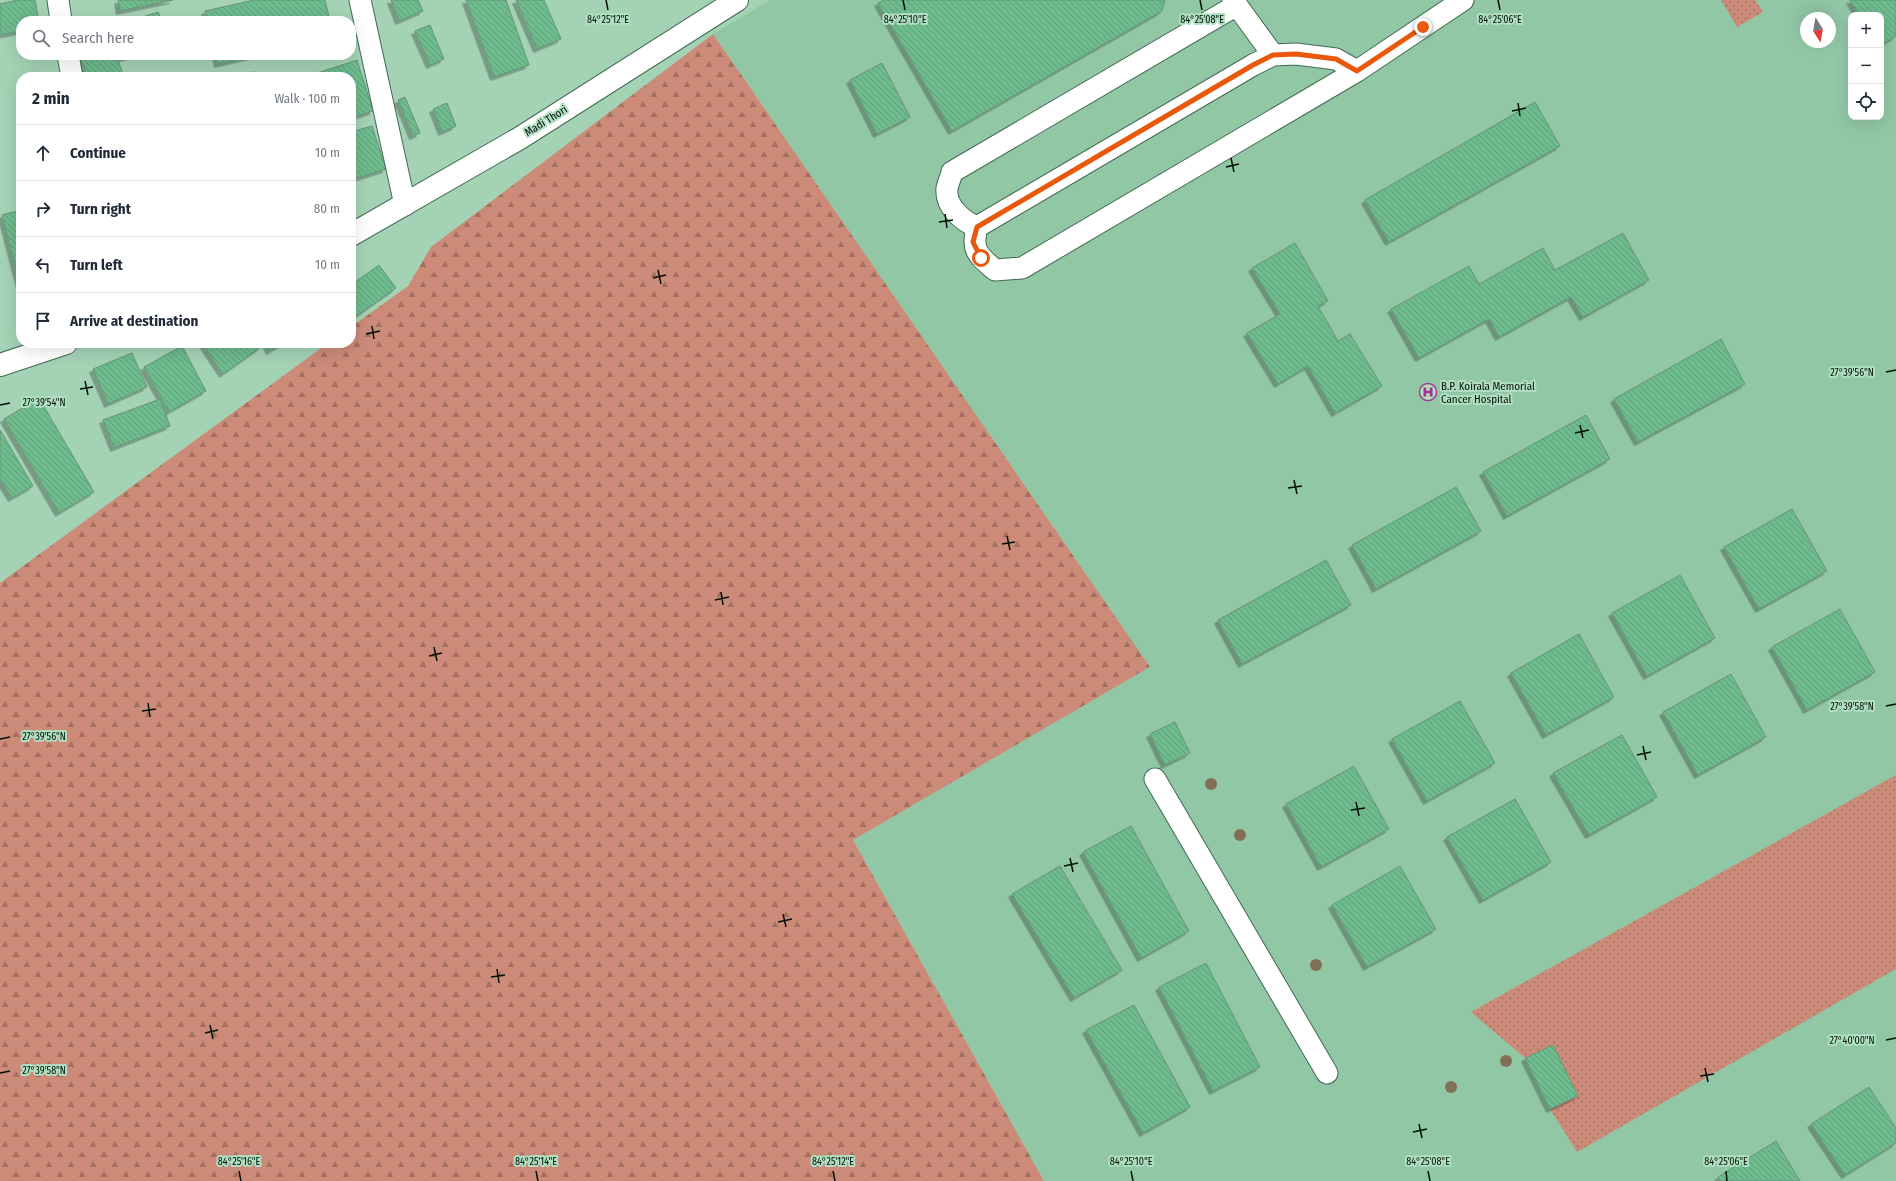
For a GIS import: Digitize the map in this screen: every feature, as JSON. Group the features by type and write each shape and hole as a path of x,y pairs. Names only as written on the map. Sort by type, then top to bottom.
{"main road":[{"name":"Madi Thori","path":"356,233 520,138 737,0"},
{"path":"0,365 51,348"}],"lane":[{"path":"58,0 61,16"},
{"path":"360,0 405,205"},
{"path":"1357,71 1336,59 1296,54 1273,55 1253,65 977,227 973,242 981,258 996,270 1022,268 1357,71 1463,0"},
{"path":"977,227 968,223 959,216 950,203 947,188 952,172 1235,3 1273,55"},
{"path":"69,60 71,72"},
{"path":"1155,778 1327,1073"}],"shaded area":[{"name":"B.P. Koirala Memorial Cancer Hospital","path":"770,0 1896,0 1896,1181 1044,1181 853,840 1150,667 713,34"}],"green space":[{"path":"1721,0 1755,0 1763,12 1737,27"},
{"path":"713,34 1150,667 853,840 1044,1181 0,1181 0,583 321,348 356,348 356,323 408,286 431,247"},
{"path":"1896,775 1896,969 1577,1152 1550,1109 1578,1096 1553,1045 1525,1058 1471,1012"}],"building":[{"path":"18,0 35,0 38,16 16,16 16,32 0,35 0,4"},
{"path":"118,0 173,0 120,11"},
{"path":"254,0 325,0 329,16 206,16 205,11"},
{"path":"391,0 418,0 423,11 399,21"},
{"path":"466,0 506,0 529,65 494,77"},
{"path":"516,0 544,0 561,39 537,49"},
{"path":"884,0 1165,0 1162,11 952,131 878,3"},
{"path":"1850,0 1896,0 1896,36 1884,43 1884,12 1857,12"},
{"path":"158,12 160,16 146,16"},
{"path":"430,25 444,59 430,65 415,31"},
{"path":"82,60 118,60 122,72 85,72"},
{"path":"217,60 235,60 218,64"},
{"path":"357,60 373,111 356,116 356,72 320,72"},
{"path":"882,63 910,117 877,134 850,80"},
{"path":"405,97 420,133 413,136 398,100"},
{"path":"1535,102 1560,146 1389,242 1365,200"},
{"path":"447,103 456,126 442,132 433,109"},
{"path":"372,126 386,169 356,178 356,131"},
{"path":"16,211 16,270 2,215"},
{"path":"1623,233 1649,280 1583,317 1571,297 1499,337 1489,319 1419,358 1391,309 1469,266 1479,284 1543,248 1555,270"},
{"path":"1295,243 1328,301 1318,306 1338,341 1350,334 1382,386 1335,413 1308,366 1278,384 1247,333 1280,314 1252,268"},
{"path":"379,265 396,288 356,316 356,281"},
{"path":"1721,339 1745,384 1638,442 1614,399"},
{"path":"178,348 183,348 206,391 169,412 144,367"},
{"path":"206,348 260,348 223,374"},
{"path":"268,348 275,348 270,351"},
{"path":"132,353 147,387 108,404 93,369"},
{"path":"39,398 94,492 59,513 4,419"},
{"path":"160,399 170,426 114,448 103,420"},
{"path":"1586,415 1610,459 1507,516 1483,472"},
{"path":"0,430 33,486 12,498 0,479"},
{"path":"1456,487 1481,531 1376,589 1352,545"},
{"path":"1792,509 1827,571 1759,609 1724,547"},
{"path":"1326,560 1351,605 1242,664 1218,620"},
{"path":"1680,575 1715,638 1647,676 1612,613"},
{"path":"1840,609 1875,672 1807,710 1772,647"},
{"path":"1579,634 1614,697 1546,735 1511,673"},
{"path":"1731,674 1766,737 1698,775 1663,712"},
{"path":"1460,701 1495,763 1427,801 1392,739"},
{"path":"1175,722 1190,753 1165,765 1150,734"},
{"path":"1622,735 1657,797 1589,835 1553,773"},
{"path":"1354,766 1389,829 1321,867 1286,804"},
{"path":"1515,799 1551,862 1483,900 1447,837"},
{"path":"1131,826 1189,931 1141,958 1083,852"},
{"path":"1060,866 1122,970 1074,998 1012,894"},
{"path":"1400,866 1436,929 1367,967 1332,905"},
{"path":"1206,963 1260,1067 1213,1091 1159,987"},
{"path":"1134,1005 1190,1107 1143,1133 1086,1030"},
{"path":"1553,1045 1578,1096 1550,1109 1525,1058"},
{"path":"1869,1087 1896,1128 1896,1143 1845,1175 1811,1124"},
{"path":"1776,1141 1800,1181 1720,1181 1718,1177"}],"place":[{"name":"B.P. Koirala Memorial Cancer Hospital","path":"1428,392"}],"route":[{"path":"981,258 973,242 977,227 1253,65 1273,55 1296,54 1336,59 1357,71 1423,27"}]}
